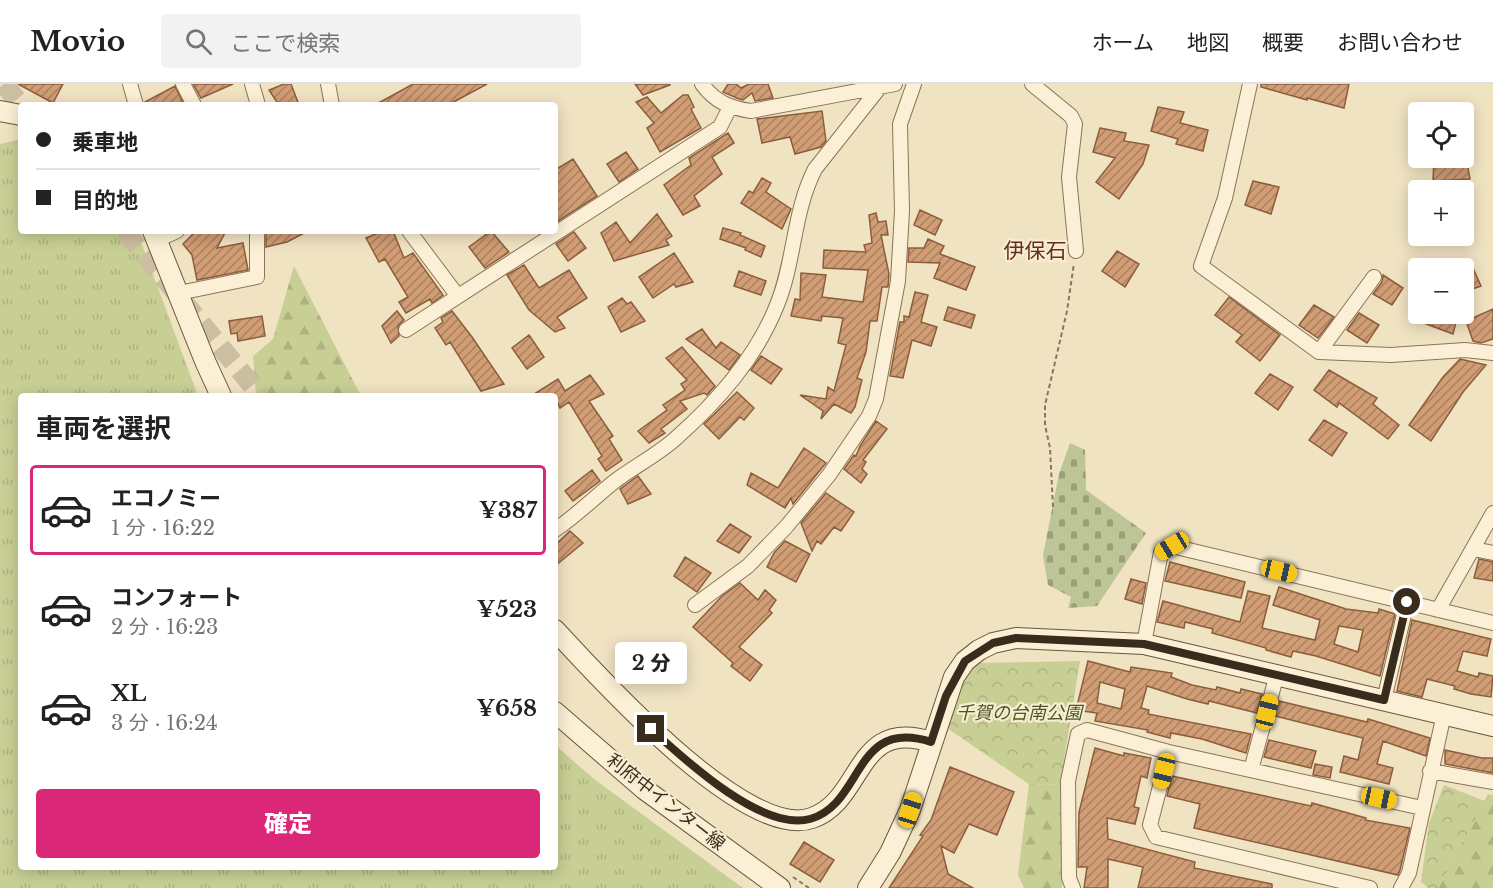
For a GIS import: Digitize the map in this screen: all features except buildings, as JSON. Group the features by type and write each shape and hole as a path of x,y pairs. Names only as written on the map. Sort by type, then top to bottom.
{"street":[{"path":"130,84 135,102"},
{"path":"183,84 192,102"},
{"path":"252,84 257,102"},
{"path":"328,84 331,102"},
{"path":"702,84 718,101 730,107 751,111 895,84"},
{"path":"695,605 748,566 806,505 858,433 876,399 898,281 902,211 900,124 914,84"},
{"path":"1032,84 1071,116 1075,124 1069,177 1076,251"},
{"path":"1250,84 1225,198 1201,266 1319,352 1391,354 1465,350 1493,353"},
{"path":"558,528 615,481 675,439 736,379 751,357 778,303 798,214 808,183 815,169 879,87"},
{"path":"558,231 720,127 730,107"},
{"path":"0,111 18,114"},
{"path":"179,293 257,277 257,234"},
{"path":"411,234 457,296"},
{"path":"405,330 553,234"},
{"path":"155,235 220,393"},
{"path":"1319,352 1374,278"},
{"path":"1438,610 1493,513"},
{"path":"1144,644 1161,552 1172,546 1493,623"},
{"path":"1473,549 1493,553"},
{"path":"1384,700 1407,602"},
{"path":"558,633 651,729 697,770 757,808 779,818 799,821 812,819 824,812 845,790 864,758 886,742 901,737 931,742"},
{"path":"868,888 902,830 954,677 965,661 993,643 1016,638 1144,644 1493,726"},
{"path":"1251,770 1277,674"},
{"path":"1401,888 1409,873 1444,714"},
{"name":"利府中インター線","path":"558,715 644,789 780,888"},
{"path":"1073,888 1069,878 1068,781 1078,734 1087,730 1169,752 1422,808"},
{"path":"1169,752 1150,825 1156,837 1370,888"},
{"path":"1430,771 1493,782"}],"path":[{"path":"1053,507 1045,405 1067,311 1076,251"}],"green space":[{"path":"18,140 18,234 138,234 197,393 18,393 18,870 558,870 558,748 594,779 743,888 0,888 0,144"},
{"path":"294,266 359,393 256,393 253,356 273,339"},
{"path":"1070,443 1085,450 1086,490 1146,533 1097,606 1068,608 1071,597 1048,585 1043,555 1059,474"},
{"name":"千賀の台南公園","path":"1080,661 1060,785 1029,784 944,726 960,677 975,663"},
{"path":"1029,784 1060,785 1062,888 1024,888 1018,875"},
{"path":"1444,785 1485,801 1438,888 1428,888 1421,882 1429,823"},
{"path":"1488,794 1493,795 1493,888 1438,888"}],"tunnel":[{"path":"4,84 19,102"},
{"path":"127,234 259,393"}],"district":[{"name":"伊保石","path":"1035,251"}],"route":[{"path":"651,729 697,770 757,808 779,818 799,821 812,819 836,801 864,758 874,748 901,737 931,742 954,677 965,661 993,643 1016,638 1144,644 1384,700 1407,602"}]}
